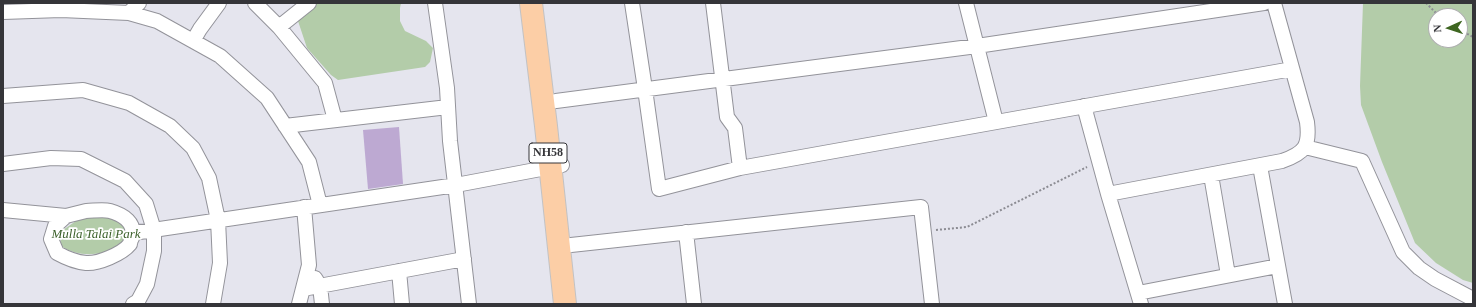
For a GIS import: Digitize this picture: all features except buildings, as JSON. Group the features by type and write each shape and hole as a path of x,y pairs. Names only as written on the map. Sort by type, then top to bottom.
{"highway":[{"name":"NH58","path":"531,3 556,166 571,245 577,304"},
{"name":"NH58","path":"543,3 556,101 556,166 565,304"}],"street":[{"path":"119,10 139,3"},
{"path":"194,41 200,29 219,3"},
{"path":"255,3 280,27 325,84 335,120"},
{"path":"280,27 309,3"},
{"path":"435,3 447,88 450,142 469,304"},
{"path":"632,3 659,189 740,168 1292,69"},
{"path":"713,3 727,117 735,128 740,168"},
{"path":"966,3 996,122"},
{"path":"556,101 977,46 1264,3"},
{"path":"1108,194 1282,161 1296,157 1305,147 1308,137 1307,122 1274,3"},
{"path":"3,12 119,10 157,21 220,56 267,98 309,162 320,205"},
{"path":"3,96 83,90 129,103 170,126 193,148 209,178 218,220 220,263 213,304"},
{"path":"1084,106 1139,298 1228,275 1278,266"},
{"path":"285,126 448,107"},
{"path":"1305,147 1362,161 1403,252 1419,268 1435,279 1473,299"},
{"path":"3,164 51,158 81,159 125,181 146,204 154,230 154,251 148,284 138,301 133,304"},
{"path":"133,233 456,185 556,166"},
{"path":"1260,166 1285,304"},
{"path":"1211,175 1228,275"},
{"path":"571,245 921,207 932,304"},
{"path":"298,304 309,265 304,208"},
{"path":"3,210 66,216 86,211 109,211 124,216 130,222 133,233 130,243 118,254 104,260 87,263 73,260 57,253 51,239 55,226 66,216"},
{"path":"686,232 694,304"},
{"path":"302,289 464,259"},
{"path":"309,265 320,286 322,304"},
{"path":"399,271 402,304"}],"path":[{"path":"924,231 968,227 1099,161"}],"green space":[{"path":"312,3 401,3 400,21 405,31 426,41 433,48 430,62 425,67 338,80 331,75 307,48 298,21"},
{"path":"1363,3 1473,3 1473,283 1463,280 1436,263 1415,243 1382,162 1361,105 1360,86"},
{"name":"Mulla Talai Park","path":"94,214 125,221 132,232 126,240 118,246 100,253 80,253 70,251 61,246 60,232 76,221"}]}
